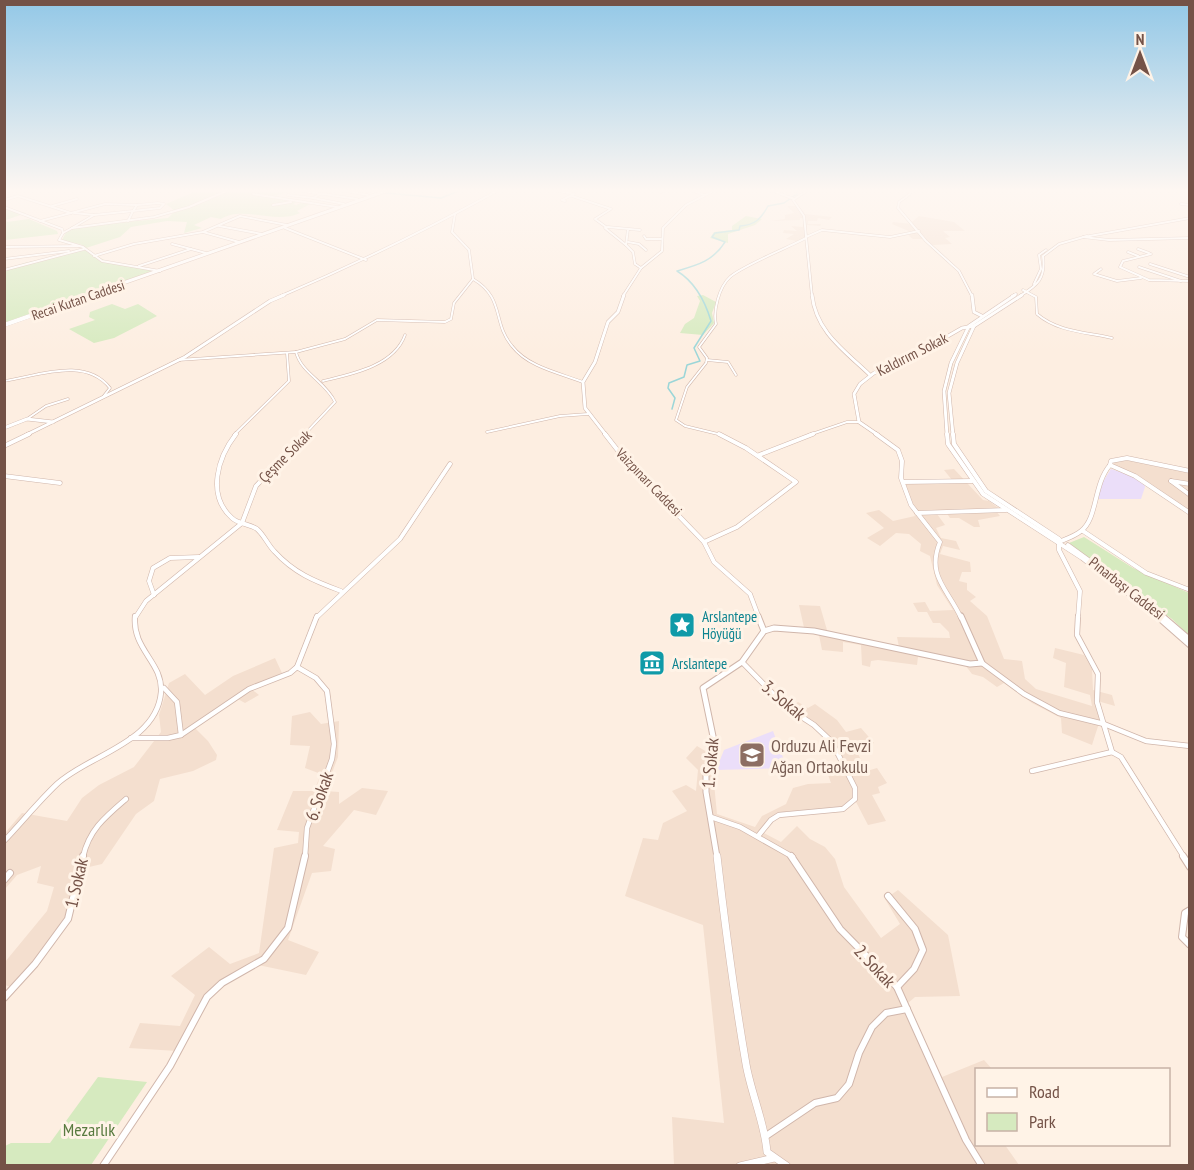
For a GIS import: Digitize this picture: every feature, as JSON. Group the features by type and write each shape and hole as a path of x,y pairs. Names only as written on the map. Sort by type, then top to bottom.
{"main road":[{"name":"Recai Kutan Caddesi","path":"4,323 37,314 231,245"},
{"name":"Recai Kutan Caddesi","path":"4,323 235,245"}],"street":[{"path":"73,245 80,246 102,261 158,271"},
{"path":"94,256 132,245"},
{"path":"174,245 206,253"},
{"path":"329,245 366,260"},
{"path":"4,446 178,360 270,301 381,254 395,245"},
{"path":"178,360 209,360 296,352 345,339 377,320 449,321 453,305 472,279 469,250 464,245"},
{"path":"627,245 633,252 635,264 641,268"},
{"path":"640,245 646,250"},
{"path":"487,432 561,416 588,414 583,382 595,362 608,322 618,312 621,300 641,268 660,255 662,245"},
{"path":"707,360 699,347 716,324 714,315 719,304 718,298 730,277 793,245"},
{"path":"807,245 814,313 829,336 870,375"},
{"path":"933,245 964,276 974,299 974,312 984,318"},
{"name":"Kaldırım Sokak","path":"971,326 980,315 1042,281 1045,254 1058,245"},
{"path":"4,247 80,246"},
{"path":"4,270 31,261 84,249"},
{"path":"139,266 191,249"},
{"path":"1138,249 1151,254 1123,261 1120,267 1141,278"},
{"path":"4,259 79,250"},
{"path":"1128,252 1140,256"},
{"path":"1150,264 1190,276"},
{"path":"1139,267 1184,282"},
{"path":"1101,269 1094,274 1122,282 1141,278 1190,281"},
{"path":"472,279 494,294 502,333 514,349 538,364 583,382"},
{"path":"1024,291 1036,297 1037,314 1047,322 1112,338"},
{"name":"Kaldırım Sokak","path":"859,422 854,394 870,375 971,326 1024,291"},
{"path":"37,314 45,317"},
{"path":"971,326 951,363 944,391 948,444 972,481 983,494 1060,541 1142,603 1190,645"},
{"path":"971,326 949,393 954,444 986,491 1009,509"},
{"path":"323,381 369,369 402,345 405,335"},
{"path":"287,352 290,377 287,385 244,424 220,453 216,477 217,489 229,517 257,529 275,552 304,578 341,591"},
{"name":"Çeşme Sokak","path":"243,523 256,486 333,407 335,399 323,381 313,376 296,357 296,352"},
{"path":"707,360 728,362 736,375"},
{"path":"704,542 737,527 796,482 793,477 775,469 759,455 720,435 677,421 687,387 707,360"},
{"path":"4,381 23,379 45,371 84,371 108,384 110,388 103,398"},
{"path":"4,428 27,419 45,406 68,399"},
{"name":"Vaizpınarı Caddesi","path":"588,414 626,461 647,480 704,542 714,562 752,597 764,631"},
{"path":"27,419 52,422"},
{"path":"759,455 761,452 841,424 859,422 898,450 903,482 911,505 930,526 940,542 934,557 937,577 959,613 982,663 1039,703 1068,716 1104,724 1146,741 1190,746"},
{"path":"1060,541 1083,531 1094,509 1096,482 1111,461 1127,458 1190,471"},
{"path":"131,738 159,739 182,735 249,689 290,673 297,667 314,621 341,591 380,560 399,539 450,464"},
{"path":"1110,465 1135,476 1190,513"},
{"path":"4,476 60,483"},
{"path":"903,482 972,481"},
{"path":"1190,484 1171,481 1190,495"},
{"path":"917,513 1009,509"},
{"path":"182,735 177,702 163,688 158,672 133,633 135,614 154,595 243,523"},
{"path":"1083,531 1146,573 1190,590"},
{"path":"1060,541 1059,550 1080,591 1077,635 1098,674 1097,702 1112,752"},
{"name":"Pınarbaşı Caddesi","path":"1060,541 1157,612 1190,640"},
{"path":"154,595 149,581 150,572 156,566 176,557 200,557"},
{"path":"764,631 780,627 806,630 962,662 982,663"},
{"name":"1. Sokak","path":"764,631 742,662 703,688 702,692 714,734 706,781 736,1008 752,1096 766,1136 767,1152 774,1158"},
{"name":"3. Sokak","path":"742,662 785,706 828,737 855,788 855,799 843,809 779,815 771,820 758,836"},
{"name":"6. Sokak","path":"104,1166 170,1066 207,997 222,983 264,959 288,928 298,890 309,822 332,759 334,744 327,691 316,678 297,667"},
{"path":"4,841 59,782 131,738 148,720 163,688"},
{"path":"1032,771 1112,752 1121,757 1190,867"},
{"name":"1. Sokak","path":"4,998 35,964 68,919 87,838 100,821 126,799"},
{"name":"2. Sokak","path":"711,817 758,836 794,857 840,929 897,987 966,1140 982,1166"},
{"path":"4,880 10,873"},
{"path":"888,896 915,929 923,950 914,969 897,987"},
{"path":"1190,910 1185,913 1182,937 1190,945"},
{"path":"766,1136 814,1103 837,1098 849,1084 859,1053 872,1027 886,1013 908,1008"},
{"path":"740,1166 774,1158 788,1166"}],"shaded area":[{"path":"1121,459 1189,473 1189,510 1139,476 1114,465 1113,462"},
{"path":"954,469 983,500 989,501 1001,510 996,511 1000,516 978,520 980,527 974,527 959,518 950,518 946,512 937,514 945,525 936,528 941,538 956,541 960,550 943,546 940,554 970,562 971,572 962,572 959,581 967,583 967,590 976,597 970,601 987,616 1004,659 1022,661 1025,679 1036,689 1092,706 1090,695 1064,687 1066,663 1053,658 1055,648 1084,655 1092,669 1093,690 1112,695 1115,706 1094,700 1100,720 1092,745 1062,733 1061,718 1032,703 1004,683 997,687 983,677 972,674 965,665 918,657 917,665 878,660 871,661 870,667 862,665 861,645 843,642 843,652 822,650 819,635 805,632 799,605 820,606 827,630 899,647 897,637 950,638 949,632 940,623 933,623 927,612 918,612 913,603 925,602 930,611 953,610 937,585 930,556 920,551 921,544 909,534 896,533 880,546 867,538 884,528 866,513 879,510 893,521 915,516 901,482 952,480 944,470"},
{"path":"1111,469 1133,476 1144,483 1141,499 1099,499 1099,488"},
{"path":"275,658 282,673 250,688 259,695 245,703 236,698 193,726 208,741 217,755 216,760 193,771 160,779 154,801 136,814 102,864 89,867 58,932 11,987 5,985 5,962 47,911 54,887 37,883 41,866 17,875 5,889 5,833 22,813 67,821 82,798 99,785 134,767 161,732 159,715 169,683 185,674 205,695 233,676"},
{"path":"798,702 808,708 815,704 837,720 846,732 861,728 874,743 862,748 863,753 858,754 867,771 877,768 887,783 878,787 880,793 872,795 886,821 868,825 856,802 849,806 807,812 788,811 769,819 762,832 781,842 797,826 810,839 825,847 835,859 844,887 881,938 900,924 885,899 898,890 948,935 960,996 915,997 907,1004 942,1077 984,1060 991,1068 975,1068 975,1146 1006,1146 1019,1165 674,1165 672,1117 724,1123 703,925 625,896 643,838 658,840 663,823 687,811 672,791 686,785 696,791 698,770 686,758 697,746 720,760 714,783 717,814 755,827 762,816 786,804 793,788 808,784 831,783 824,764 839,761 818,731 791,714 791,707"},
{"path":"310,712 321,724 339,721 338,757 325,791 339,792 339,804 362,788 388,791 376,815 354,810 323,846 335,849 331,871 312,873 288,940 319,952 306,975 258,965 215,987 177,1051 129,1048 140,1023 180,1026 195,995 171,976 209,947 230,964 259,953 274,848 298,843 299,832 277,830 293,791 314,791 321,774 305,768 310,746 290,745 292,716"},
{"name":"Orduzu Ali Fevzi Ağan Ortaokulu","path":"773,731 787,768 716,770 724,750"}],"green space":[{"path":"81,245 97,245 86,248"},
{"path":"85,250 108,262 156,270 5,324 5,271 24,263"},
{"path":"703,295 716,302 712,313 714,323 703,335 680,333 685,324 694,318 700,301 697,296"},
{"path":"112,304 125,309 138,304 157,316 114,338 94,343 69,329 95,320 89,317 90,312"},
{"path":"1084,537 1133,568 1189,593 1189,636 1172,619 1069,543"},
{"name":"Mezarlık","path":"98,1077 147,1082 91,1165 5,1165 5,1146 11,1143 50,1143"}],"waterway":[{"path":"672,409 675,398 668,388 669,383 684,377 687,365 700,361 694,348 711,321 698,293 677,271 710,258 723,245"}],"place":[{"name":"Arslantepe Höyüğü","path":"682,625"},
{"name":"Arslantepe","path":"652,663"},
{"name":"Orduzu Ali Fevzi Ağan Ortaokulu","path":"752,755"}]}
